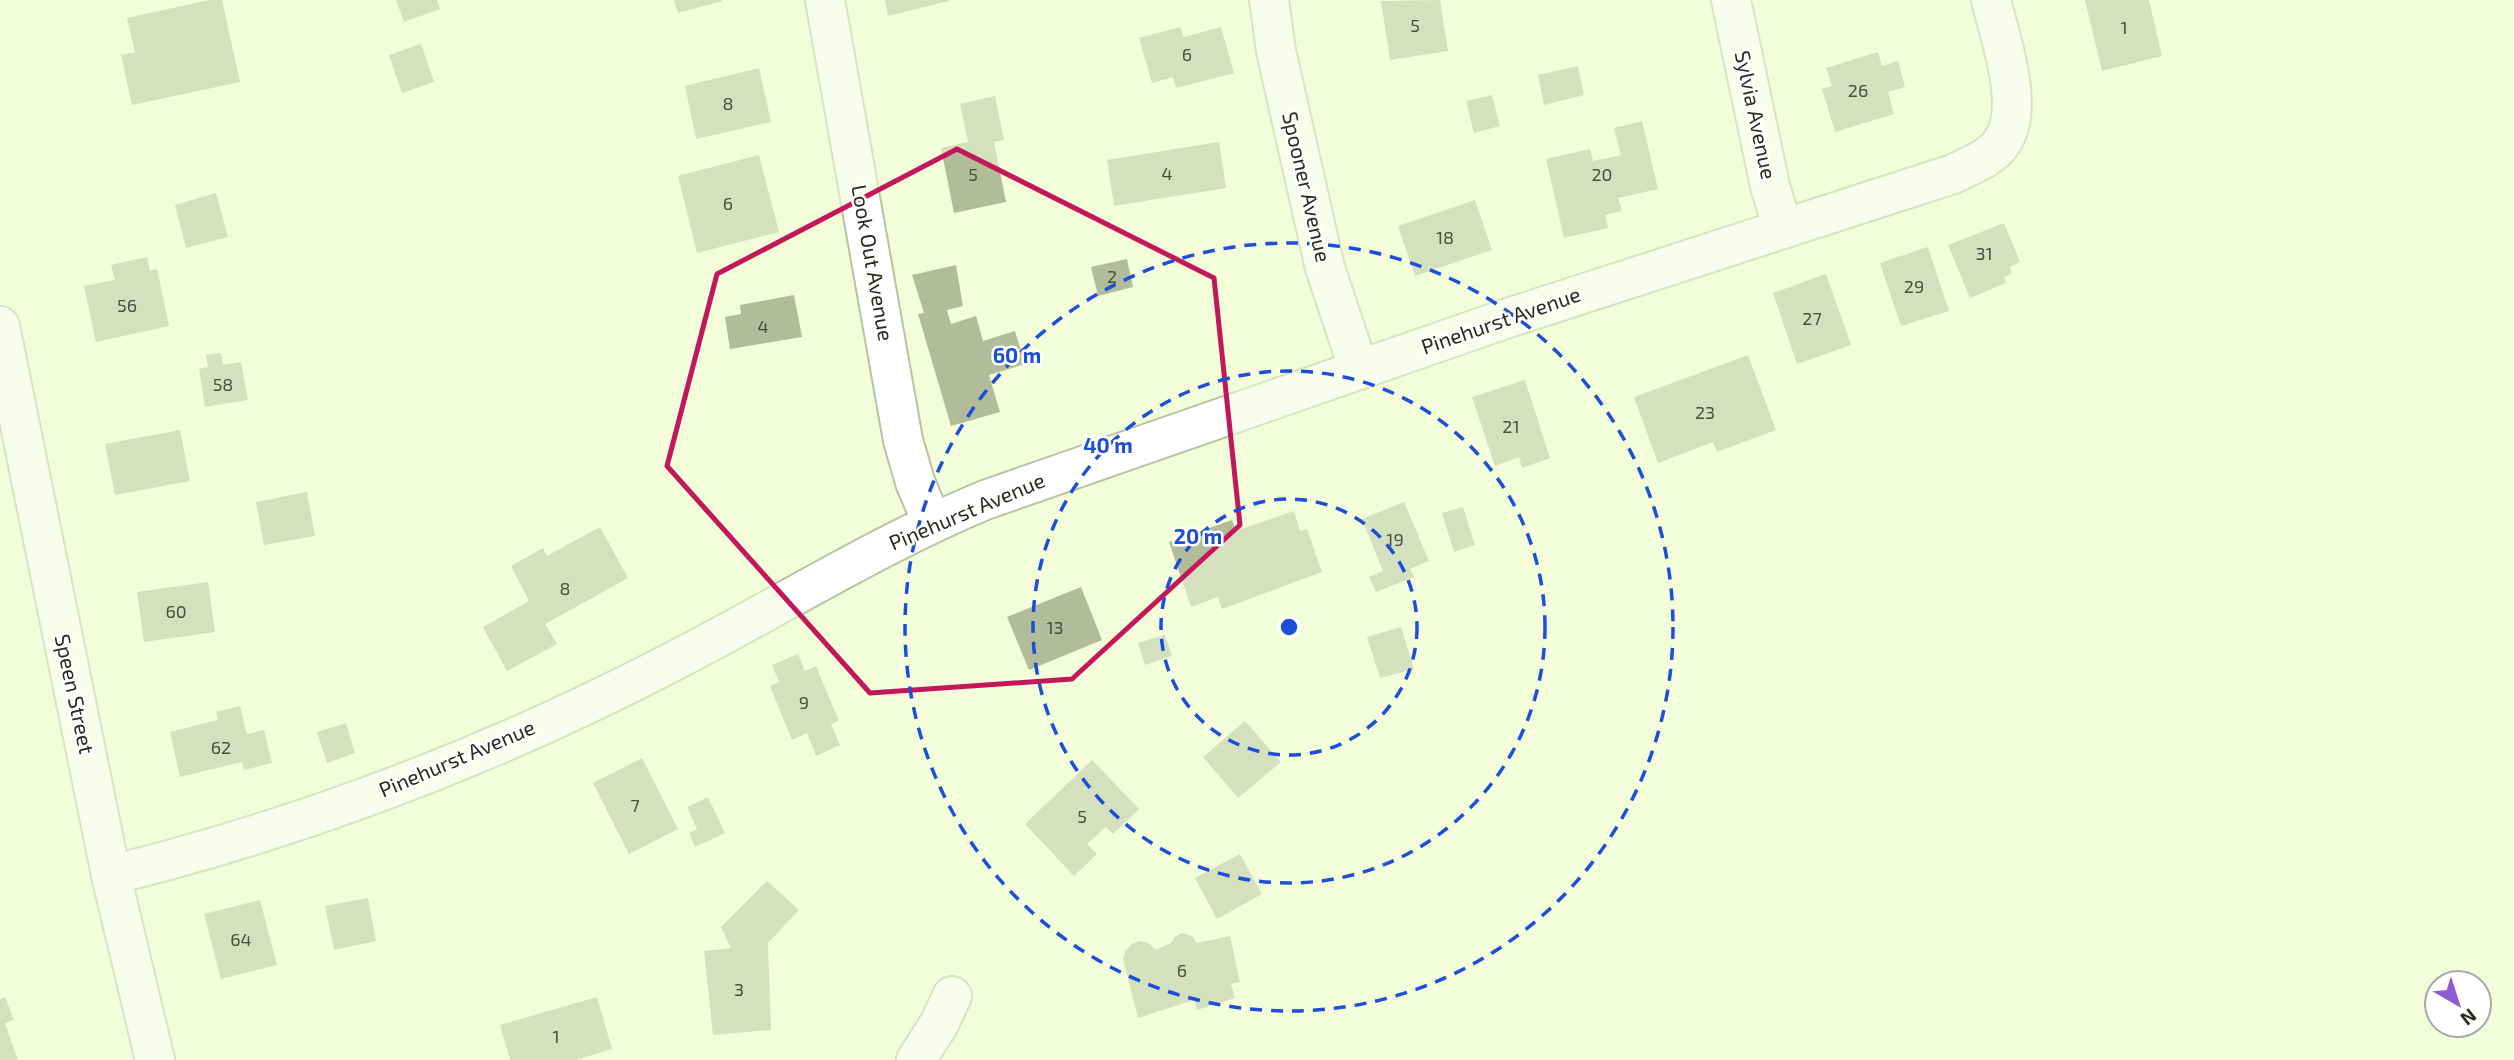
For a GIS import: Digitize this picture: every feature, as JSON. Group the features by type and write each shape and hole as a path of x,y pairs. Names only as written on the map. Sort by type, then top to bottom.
{"street":[{"name":"Look Out Avenue","path":"825,0 903,440 915,482 932,522"},
{"name":"Spooner Avenue","path":"1269,0 1276,51 1325,268 1359,370"},
{"name":"Sylvia Avenue","path":"1731,0 1770,186 1783,229"},
{"name":"Pinehurst Avenue","path":"111,875 189,856 450,765 668,665 879,548 932,522 1037,481 1508,318 1953,174 1983,159 2002,144 2010,125 2013,106 1992,0"},
{"name":"Speen Street","path":"0,326 13,456 155,1060"},
{"path":"916,1060 939,1024 952,996"}],"highlighted area":[{"path":"957,149 1214,278 1240,525 1072,679 870,693 667,466 717,274"}],"building":[{"path":"209,0 222,0 240,82 132,105 121,55 135,52 127,18"},
{"path":"396,0 437,0 440,9 404,22"},
{"path":"674,0 722,0 722,1 678,13"},
{"path":"885,0 949,0 949,1 888,16"},
{"path":"1440,0 1448,51 1390,60 1381,1"},
{"path":"2085,0 2149,0 2162,56 2102,71"},
{"path":"1180,27 1184,37 1221,27 1234,73 1176,88 1173,77 1152,83 1139,38"},
{"path":"421,44 434,82 402,93 389,55"},
{"path":"1878,52 1882,66 1898,61 1905,87 1888,92 1894,114 1835,132 1822,89 1832,86 1826,68"},
{"path":"1578,66 1584,95 1544,105 1538,75"},
{"path":"759,68 771,122 696,139 685,86"},
{"path":"1492,95 1500,126 1474,133 1466,101"},
{"path":"995,96 1004,140 994,142 1006,202 954,213 941,148 968,142 960,104"},
{"path":"1642,121 1658,189 1618,198 1622,211 1605,215 1608,228 1564,238 1546,159 1590,149 1593,161 1621,155 1614,128"},
{"path":"1219,142 1226,188 1114,206 1107,160"},
{"path":"759,155 779,232 697,253 678,176"},
{"path":"216,193 228,237 186,248 175,205"},
{"path":"1475,200 1492,250 1415,276 1398,226"},
{"path":"2004,223 2020,262 2010,267 2012,273 2004,277 2006,283 1970,298 1948,245"},
{"path":"1928,247 1949,311 1901,326 1880,263"},
{"path":"147,257 150,271 157,269 169,326 96,342 84,286 115,280 111,265"},
{"path":"1127,259 1133,287 1098,296 1091,267"},
{"path":"956,265 963,306 947,310 951,324 976,316 983,341 1015,331 1025,364 989,375 1000,412 951,426 918,314 924,313 912,275"},
{"path":"1826,274 1851,345 1797,364 1773,293"},
{"path":"794,295 802,337 730,349 725,317 741,314 740,305"},
{"path":"221,353 223,365 241,362 248,400 205,407 199,369 208,367 206,355"},
{"path":"1748,355 1776,430 1717,452 1713,442 1658,463 1634,397"},
{"path":"1525,380 1550,458 1522,468 1519,457 1495,466 1472,397"},
{"path":"180,430 190,481 115,495 105,444"},
{"path":"307,492 315,536 264,545 256,502"},
{"path":"1404,502 1429,561 1410,569 1414,577 1376,592 1369,577 1383,571 1362,519"},
{"path":"1463,507 1475,545 1454,552 1442,513"},
{"path":"1294,511 1300,531 1307,529 1322,572 1222,609 1218,597 1191,607 1169,542 1232,520 1236,531"},
{"path":"600,527 628,578 545,624 557,644 507,671 483,627 529,601 511,566 543,548 547,556"},
{"path":"208,582 215,632 144,642 137,592"},
{"path":"1081,587 1102,640 1029,670 1007,617"},
{"path":"1401,627 1414,669 1380,678 1367,637"},
{"path":"1165,635 1172,656 1145,665 1138,643"},
{"path":"798,654 805,671 816,666 839,721 831,724 840,745 816,756 807,733 792,740 770,686 779,682 772,665"},
{"path":"240,706 247,734 264,730 272,763 244,770 242,762 180,777 170,732 218,720 216,712"},
{"path":"1245,721 1281,762 1238,798 1203,757"},
{"path":"346,723 355,753 327,763 317,732"},
{"path":"642,758 678,829 629,854 593,783"},
{"path":"1092,760 1139,809 1113,834 1106,827 1087,844 1097,854 1074,876 1025,824"},
{"path":"708,797 725,833 695,847 689,833 697,829 687,807"},
{"path":"1240,854 1262,894 1217,919 1195,878"},
{"path":"767,881 799,910 768,943 771,1030 713,1035 704,951 731,948 721,927"},
{"path":"368,898 376,941 334,950 325,906"},
{"path":"260,900 277,965 221,979 204,914"},
{"path":"1182,933 1192,936 1197,943 1230,936 1240,982 1231,984 1235,998 1197,1010 1194,1000 1138,1018 1123,959 1125,952 1132,944 1140,941 1148,943 1156,950 1171,943"},
{"path":"5,997 14,1020 5,1023 18,1060 0,1060 0,999"},
{"path":"597,997 612,1049 576,1060 510,1060 500,1025"}]}
